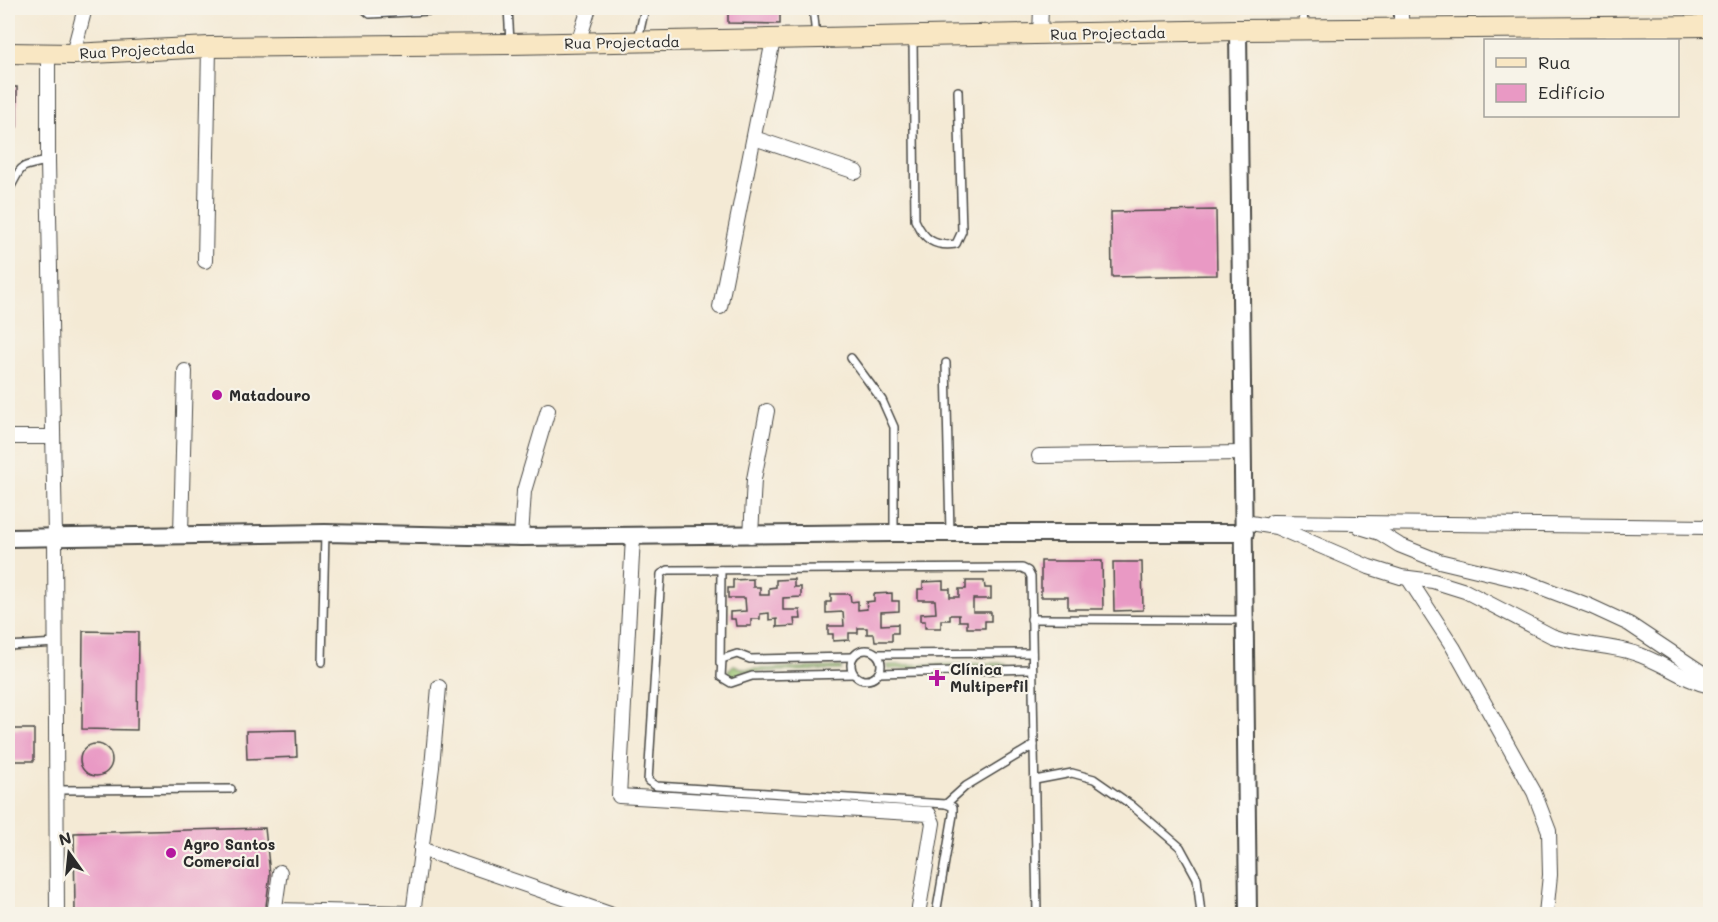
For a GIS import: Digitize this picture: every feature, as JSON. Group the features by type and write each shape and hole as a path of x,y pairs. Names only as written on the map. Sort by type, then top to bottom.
{"main road":[{"name":"Rua Projectada","path":"8,53 73,54 209,47 773,40 1238,30 1710,26"}],"street":[{"path":"73,54 86,8"},
{"path":"578,43 589,8"},
{"path":"1040,34 1041,8"},
{"path":"1401,8 1401,30"},
{"path":"1238,30 1248,915"},
{"path":"720,307 773,40"},
{"path":"205,261 209,47"},
{"path":"48,54 55,537 57,915"},
{"path":"754,138 856,172"},
{"path":"181,534 185,371"},
{"path":"521,537 524,491 548,410"},
{"path":"751,536 754,479 767,411"},
{"path":"8,437 52,437"},
{"path":"1039,456 1243,453"},
{"path":"1244,527 1338,523 1710,527"},
{"path":"1338,523 1380,533 1399,545 1439,561 1527,582 1590,606 1629,624 1710,678"},
{"path":"8,538 325,533 521,537 751,536 1276,527 1369,567 1408,578 1433,581 1465,591 1568,642 1636,653 1696,682 1710,686"},
{"path":"633,537 619,796 929,814 933,823 918,915"},
{"path":"1408,578 1454,647 1534,792 1549,831 1550,875 1546,915"},
{"path":"280,872 275,912 413,914 439,687"},
{"path":"421,849 610,915"}],"lane":[{"path":"363,8 370,14 489,8"},
{"path":"508,8 510,44"},
{"path":"638,42 645,8"},
{"path":"813,8 816,39"},
{"path":"1302,30 1304,8"},
{"path":"913,37 915,220 921,234 930,242 943,246 956,244 962,231 958,91"},
{"path":"8,191 16,173 23,165 48,160"},
{"path":"851,358 882,400 894,427 894,533"},
{"path":"946,363 950,533"},
{"path":"322,662 325,533"},
{"path":"936,915 953,807 946,804 656,786 648,781 661,574 668,570 1022,568 1028,571 1031,577 1037,915"},
{"path":"721,570 721,677 731,683 752,676 853,674"},
{"path":"1031,619 1245,620"},
{"path":"8,646 56,644"},
{"path":"720,664 722,659 737,654 750,659 852,657 866,649 877,654 1032,653"},
{"path":"877,654 881,662 879,673"},
{"path":"852,657 850,664 853,674 861,680 869,680 879,673 1032,669"},
{"path":"946,804 966,786 1034,745"},
{"path":"1035,780 1072,773 1094,779 1130,804 1180,846 1197,878 1201,915"},
{"path":"56,790 231,789"}],"green space":[{"path":"1005,663 1005,666 888,669 888,665"},
{"path":"734,665 744,669 841,667 841,670 744,672 732,677 728,671"}],"building":[{"path":"728,8 780,8 780,24 728,23"},
{"path":"8,87 17,87 17,127 8,127"},
{"path":"1216,210 1217,275 1112,277 1111,212"},
{"path":"1041,561 1102,561 1103,609 1068,609 1068,597 1041,597"},
{"path":"1113,562 1142,562 1143,610 1114,611"},
{"path":"753,579 753,587 760,587 760,595 769,595 769,588 776,587 776,580 794,579 794,587 801,587 801,597 783,598 783,610 800,610 801,619 794,619 795,626 777,627 777,619 769,620 769,613 760,614 760,619 751,619 751,626 736,626 735,619 730,619 730,612 746,611 745,598 728,598 728,588 733,588 733,580"},
{"path":"943,581 943,589 950,589 950,597 959,597 959,589 966,589 966,581 984,581 985,588 991,588 991,599 973,599 973,612 991,612 991,621 985,621 985,628 967,628 967,621 959,621 959,615 950,615 950,620 941,620 941,628 925,628 925,621 920,621 920,614 936,613 935,600 918,600 918,589 923,589 923,582"},
{"path":"892,593 892,601 899,601 899,611 881,612 881,625 898,624 898,633 892,633 892,641 875,641 874,634 867,634 867,628 858,628 858,633 849,633 849,640 833,641 833,634 828,634 828,626 844,626 843,612 826,613 826,602 831,602 831,594 850,594 851,602 858,601 858,610 867,609 866,602 874,601 874,594"},
{"path":"83,631 138,632 137,730 82,729"},
{"path":"8,729 34,729 34,761 8,761"},
{"path":"296,730 297,757 247,759 246,731"},
{"path":"96,744 107,749 112,760 107,771 96,776 85,771 80,760 85,749"},
{"name":"Agro Santos Comercial","path":"265,828 270,874 265,914 75,914 74,833"}],"place":[{"name":"Matadouro","path":"217,395"},
{"name":"Clínica Multiperfil","path":"937,678"},
{"name":"Agro Santos Comercial","path":"171,853"}]}
